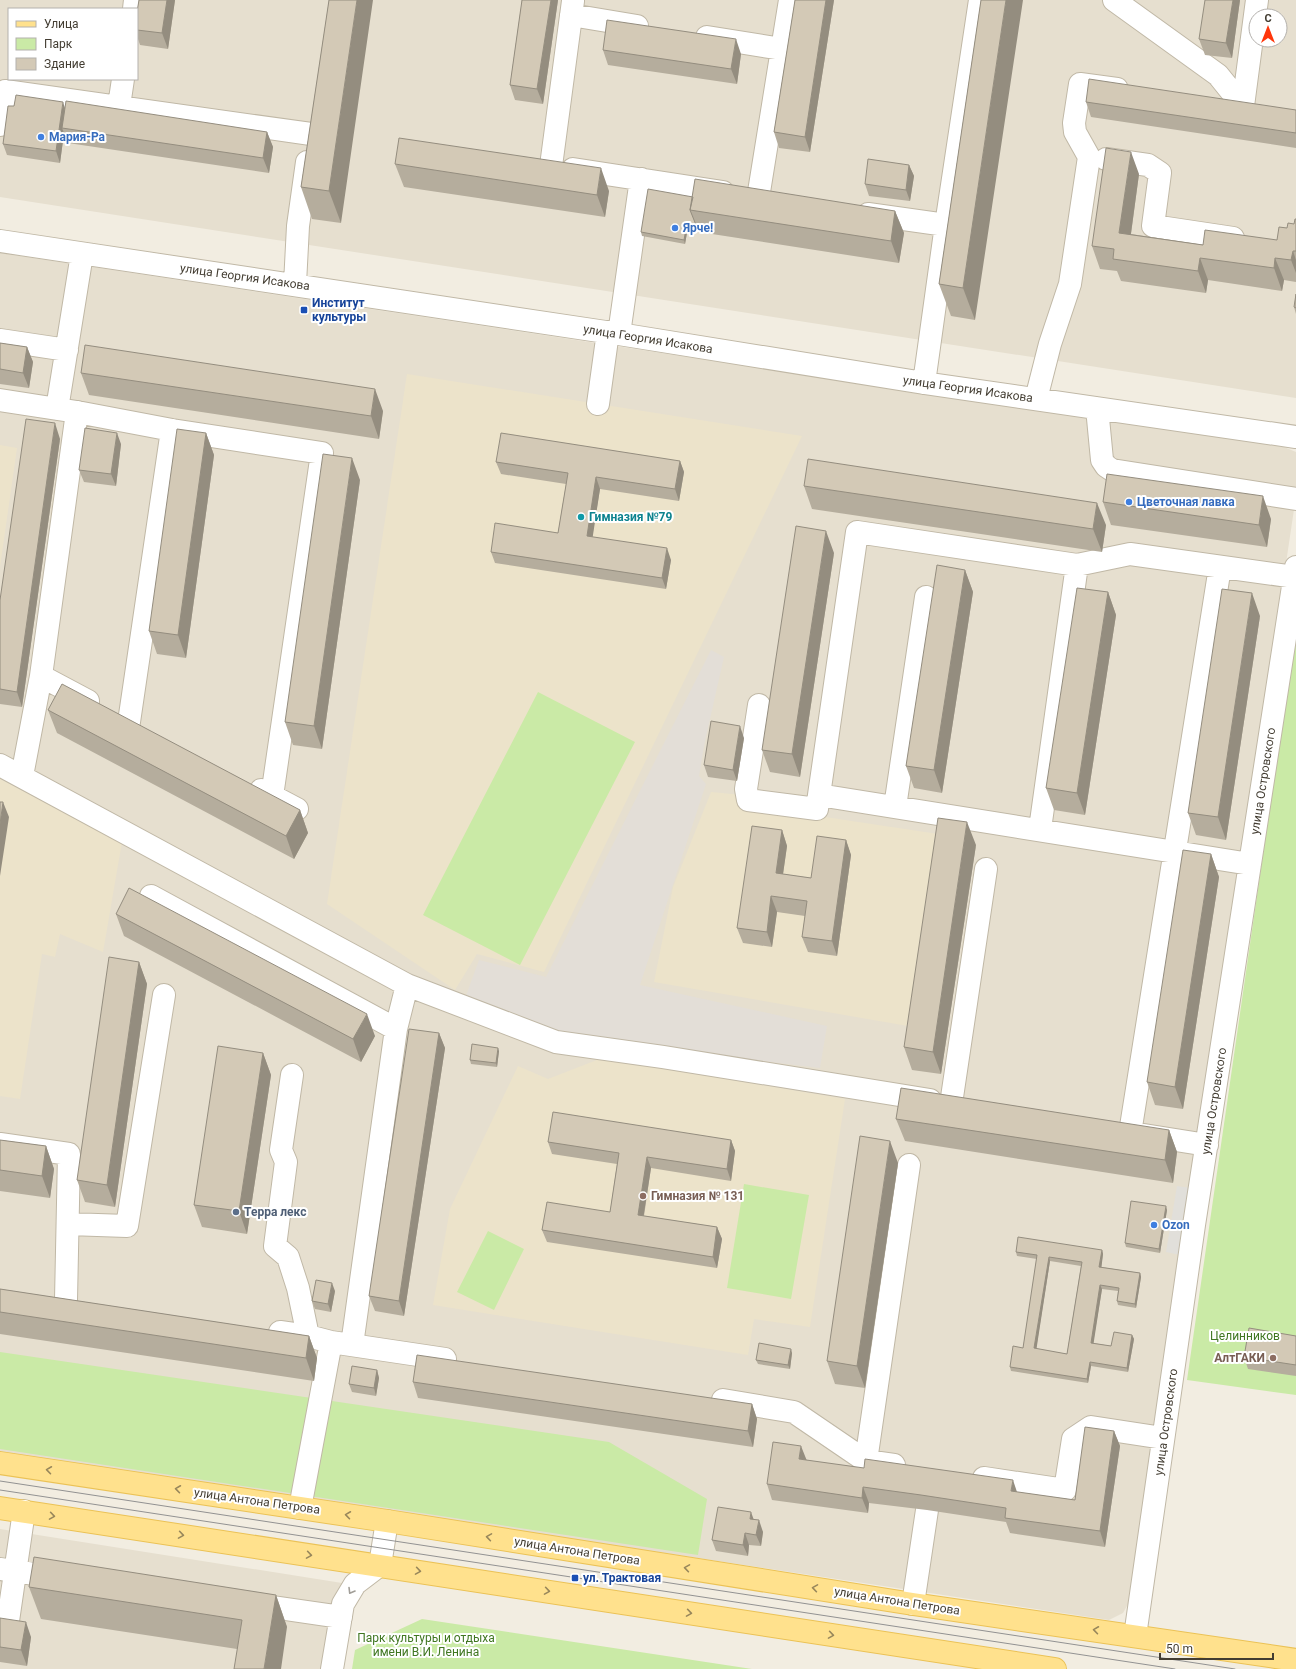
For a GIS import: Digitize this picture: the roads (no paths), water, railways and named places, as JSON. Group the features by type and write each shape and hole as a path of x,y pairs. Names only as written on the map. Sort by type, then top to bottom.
{"main road":[{"name":"улица Антона Петрова","path":"0,1463 387,1521 913,1604 1296,1660"},
{"path":"0,1508 1055,1669"}],"street":[{"path":"528,162 766,199 782,49 790,0"},
{"path":"924,383 980,0"},
{"path":"1114,0 1218,75 1243,106"},
{"path":"1243,106 1257,0"},
{"path":"551,166 572,8 657,29"},
{"path":"688,34 782,49"},
{"path":"119,106 123,80"},
{"path":"1036,399 1050,344 1070,284 1089,157 1075,132 1074,123 1080,84 1134,91"},
{"path":"0,125 3,90 119,106 312,126 298,226 295,284"},
{"path":"1212,102 1266,109"},
{"path":"1089,157 1148,165 1160,173 1153,226 1250,241"},
{"path":"598,404 614,333 641,179"},
{"path":"852,212 946,225"},
{"name":"улица Георгия Исакова","path":"0,241 614,333 924,383 1296,437"},
{"path":"22,776 41,676 67,410 67,350 82,254"},
{"path":"0,340 67,350"},
{"path":"0,400 67,410 172,430 322,453 272,796"},
{"path":"1096,408 1102,460 1106,466 1112,470 1296,499"},
{"path":"129,722 172,430"},
{"path":"759,705 746,789 748,800 817,809 858,532 1077,565 1130,554 1220,567 1295,572"},
{"path":"1040,830 1077,565"},
{"path":"1207,1145 1122,1132 1175,852 1220,567"},
{"name":"улица Островского","path":"1135,1636 1207,1145 1295,572"},
{"path":"895,807 926,597"},
{"path":"41,676 150,732"},
{"path":"0,765 407,985 556,1042 662,1062 959,1105 986,869"},
{"path":"245,782 297,809"},
{"path":"819,795 1250,864"},
{"path":"151,896 396,1029"},
{"path":"352,1345 396,1029 407,985"},
{"path":"68,1224 127,1226 164,995"},
{"path":"292,1076 281,1150 286,1162 275,1246 288,1257 298,1288 308,1336"},
{"path":"0,1144 69,1154 68,1224 74,1301 44,1297"},
{"path":"866,1460 909,1165"},
{"path":"261,1329 308,1336 331,1342 461,1362"},
{"path":"300,1508 331,1342"},
{"path":"703,1398 794,1412 866,1460 917,1468"},
{"path":"963,1475 1066,1490 1073,1440 1091,1427 1164,1438"},
{"path":"913,1604 927,1510"},
{"path":"0,1620 8,1621 8,1570 24,1511"},
{"path":"332,1669 343,1604 355,1584 380,1565 387,1521"},
{"path":"8,1570 77,1580"},
{"path":"233,1602 341,1617"}],"tram line":[{"path":"0,1481 1235,1669"},
{"path":"0,1490 1175,1669"}],"place":[{"name":"Мария-Ра","path":"41,137"},
{"name":"Ярче!","path":"675,228"},
{"name":"Институт культуры","path":"304,310"},
{"name":"Цветочная лавка","path":"1129,502"},
{"name":"Гимназия №79","path":"581,517"},
{"name":"Гимназия № 131","path":"643,1196"},
{"name":"Терра лекс","path":"236,1212"},
{"name":"Ozon","path":"1154,1225"},
{"name":"АлтГАКИ","path":"1273,1358"},
{"name":"ул. Трактовая","path":"575,1578"}],"park label":[{"name":"Целинников","path":"1245,1336"},
{"name":"Парк культуры и отдыха имени В.И. Ленина","path":"426,1645"}]}
